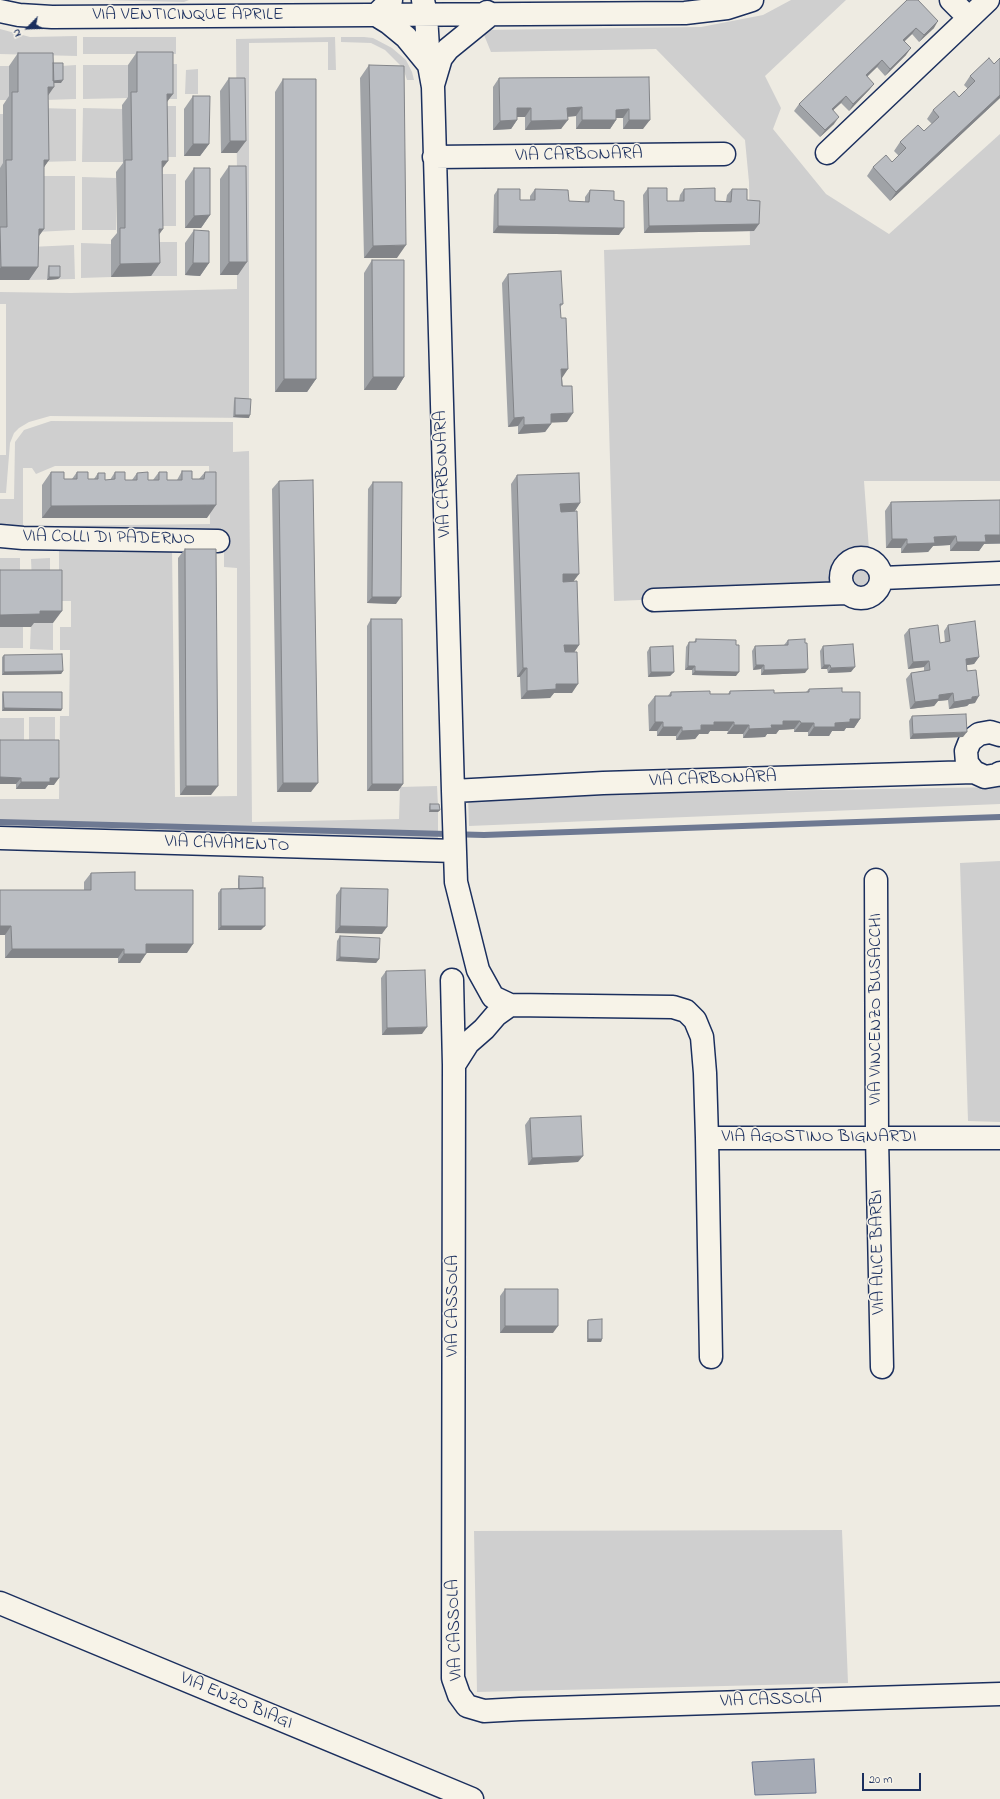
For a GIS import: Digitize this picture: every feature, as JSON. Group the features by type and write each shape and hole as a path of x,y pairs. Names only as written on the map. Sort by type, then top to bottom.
{"street":[{"path":"391,0 376,15 389,23 435,61"},
{"name":"VIA VENTICINQUE APRILE","path":"466,0 491,14"},
{"name":"VIA VENTICINQUE APRILE","path":"0,11 19,15 52,17 376,15 431,7 491,14 685,13 727,8 752,0"},
{"path":"951,0 969,18"},
{"path":"827,154 988,0"},
{"path":"431,7 435,61"},
{"path":"435,61 491,14"},
{"name":"VIA CARBONARA","path":"435,61 432,86 455,851"},
{"name":"VIA CARBONARA","path":"434,158 724,154"},
{"name":"VIA COLLI DI PADERNO","path":"0,536 23,538 218,541"},
{"path":"866,559 873,561 882,578 880,586 876,592 869,597 862,598 854,597 847,592 842,581 844,568 854,560 866,559"},
{"path":"882,578 1000,573"},
{"path":"654,600 847,592"},
{"path":"974,772 967,763 966,751 970,741 979,734 984,733 990,732 1000,735"},
{"name":"VIA CARBONARA","path":"453,791 611,783 974,772 985,776 997,775 1000,772"},
{"name":"VIA CAVAMENTO","path":"0,838 455,851"},
{"path":"454,1065 468,1043 484,1029 496,1015 510,1005 493,997 478,970 456,882 455,851"},
{"name":"VIA VINCENZO BUSACCHI","path":"876,880 877,1138"},
{"name":"VIA CASSOLA","path":"452,980 454,1065 453,1678 459,1695 467,1706 484,1711 528,1708 1000,1694"},
{"name":"VIA AGOSTINO BIGNARDI","path":"510,1005 673,1006 686,1011 696,1020 702,1037 706,1073 707,1138 1000,1138"},
{"path":"707,1138 711,1357"},
{"name":"VIA ALICE BARBI","path":"877,1138 882,1367"},
{"name":"VIA ENZO BIAGI","path":"0,1604 470,1798"}],"shaded area":[{"path":"103,0 189,0 184,2"},
{"path":"791,0 846,0 765,76 781,108 773,129 826,194 889,234 1000,134 1000,481 864,481 872,591 614,601 604,250 750,245 749,182 745,140 656,49 491,52 482,30 701,27 763,15"},
{"path":"0,29 30,37 77,36 77,56 0,54"},
{"path":"83,37 176,37 176,54 83,54"},
{"path":"335,37 336,70 328,70 328,42 249,43 249,418 50,416 29,422 14,433 10,443 6,493 0,493 0,455 6,455 6,304 0,304 0,292 71,293 237,289 236,39"},
{"path":"341,37 373,38 392,48 406,60 414,80 407,80 403,68 385,50 371,43 341,42"},
{"path":"164,64 177,64 177,99 164,99"},
{"path":"76,65 76,99 45,100 61,66"},
{"path":"83,65 128,65 128,98 83,99"},
{"path":"0,66 9,66 9,100 0,100"},
{"path":"198,69 198,94 185,94 186,70"},
{"path":"158,106 176,106 176,157 159,157"},
{"path":"39,108 76,109 76,161 40,162"},
{"path":"83,108 123,109 123,162 82,162"},
{"path":"0,114 3,114 3,168 0,168"},
{"path":"154,174 176,174 176,226 154,226"},
{"path":"35,176 75,176 75,230 36,232"},
{"path":"82,177 116,178 116,230 82,230"},
{"path":"151,242 177,242 177,276 151,276"},
{"path":"81,243 111,244 111,277 81,278"},
{"path":"74,245 75,279 29,280 30,247"},
{"path":"51,421 233,422 233,452 249,451 252,822 399,819 400,787 437,786 438,806 429,812 438,812 438,843 0,832 0,799 59,799 60,716 69,716 70,650 60,650 60,627 71,627 71,601 59,601 59,550 172,548 175,797 237,796 237,568 224,567 224,545 222,537 210,529 43,531 43,526 210,524 209,466 55,466 36,474 32,468 23,468 23,525 20,529 0,526 0,499 14,499 15,442 24,430"},
{"path":"0,558 20,558 20,583 0,583"},
{"path":"50,558 50,582 32,583 31,559"},
{"path":"31,623 53,623 53,650 30,649"},
{"path":"0,627 23,627 23,648 0,648"},
{"path":"29,717 55,717 55,744 29,743"},
{"path":"0,718 24,718 24,742 0,743"},
{"path":"1000,787 1000,804 469,826 468,796"},
{"path":"1000,861 1000,1122 968,1121 960,863"},
{"path":"842,1530 848,1683 477,1692 474,1531"},
{"path":"814,1759 816,1793 755,1795 752,1762"}],"building":[{"path":"907,0 918,0 938,21 924,35 916,28 903,40 911,48 890,69 882,60 866,75 874,84 853,104 846,96 832,109 839,117 825,130 799,104"},
{"path":"137,52 173,52 173,94 167,94 168,161 162,161 163,229 159,229 160,263 120,264 120,228 125,228 125,160 132,160 131,92 137,92"},
{"path":"18,53 53,53 54,87 48,87 49,160 44,160 44,229 39,229 38,267 1,267 0,227 7,227 6,160 12,160 12,92 18,92"},
{"path":"989,58 994,64 1000,58 1000,95 896,192 873,167 886,155 892,162 906,148 900,142 918,125 924,131 939,117 933,110 954,91 959,97 975,81 970,76"},
{"path":"53,63 63,63 63,80 53,81"},
{"path":"369,65 404,66 406,245 373,246"},
{"path":"649,77 650,120 629,120 629,109 616,110 616,120 582,120 582,107 567,108 568,120 531,121 531,108 517,108 517,120 500,121 499,78"},
{"path":"229,78 245,78 246,141 230,141"},
{"path":"283,79 316,79 316,379 284,379"},
{"path":"193,96 210,96 209,144 193,144"},
{"path":"229,166 246,166 247,262 229,262"},
{"path":"194,168 210,168 210,215 194,216"},
{"path":"648,188 667,188 667,201 684,201 684,189 715,188 715,201 731,202 732,189 747,189 747,200 760,201 759,224 649,226"},
{"path":"498,189 520,189 520,200 535,200 535,189 568,190 569,201 589,202 590,190 614,191 614,200 624,201 624,228 498,226"},
{"path":"194,230 209,231 209,263 193,263"},
{"path":"372,260 404,260 404,377 373,377"},
{"path":"49,266 60,266 60,277 49,277"},
{"path":"561,271 563,304 560,304 561,318 566,318 568,369 561,369 562,386 572,386 573,413 551,414 551,424 524,425 524,417 514,418 508,274"},
{"path":"235,398 251,399 250,415 235,415"},
{"path":"182,471 192,471 192,479 204,479 205,472 216,472 216,505 51,506 51,472 64,472 64,479 77,479 77,472 88,472 88,479 98,479 98,473 105,473 105,480 115,479 115,472 125,472 125,480 137,480 137,473 148,472 148,480 159,480 159,472 167,472 167,480 182,480"},
{"path":"579,473 580,503 560,504 561,512 577,511 579,574 563,574 563,582 577,581 579,645 564,645 565,652 577,652 578,684 556,684 556,689 527,691 527,668 523,668 517,475"},
{"path":"313,480 318,783 283,783 279,481"},
{"path":"373,482 402,482 401,597 372,597"},
{"path":"1000,500 1000,535 985,535 986,542 957,542 956,536 934,537 935,543 907,544 907,539 892,539 891,502"},
{"path":"185,549 216,549 218,786 186,786"},
{"path":"0,570 62,570 62,611 40,611 40,614 0,615"},
{"path":"371,619 402,619 403,784 372,784"},
{"path":"975,621 979,657 966,659 967,671 976,670 979,696 972,697 972,699 954,702 953,693 939,695 939,699 915,702 911,673 930,670 929,661 913,662 909,629 938,625 940,643 950,641 948,625"},
{"path":"696,639 736,640 736,645 739,645 739,672 695,671 695,666 688,666 689,642 696,642"},
{"path":"805,639 805,643 807,643 808,669 764,670 764,665 756,665 755,646 788,645 788,640"},
{"path":"853,644 855,667 831,668 830,665 824,665 823,646"},
{"path":"673,646 674,672 651,672 650,647"},
{"path":"62,654 63,671 4,672 4,655"},
{"path":"842,688 842,692 860,692 860,719 850,719 850,722 835,723 835,727 814,727 814,723 783,721 783,725 771,725 772,728 749,729 749,725 734,725 734,722 714,722 714,725 701,725 701,730 682,731 682,727 663,727 663,722 655,722 655,696 671,696 671,692 710,691 710,694 730,694 730,691 774,690 774,693 809,692 809,689"},
{"path":"3,692 62,692 62,709 4,708"},
{"path":"966,714 967,732 913,734 912,716"},
{"path":"0,740 59,740 59,778 50,778 50,782 21,782 21,778 0,777"},
{"path":"430,804 439,804 440,810 430,810"},
{"path":"135,872 135,890 193,890 193,944 146,944 146,954 124,954 124,949 12,949 11,926 0,926 0,890 91,890 91,873"},
{"path":"239,876 263,877 263,888 239,889"},
{"path":"265,888 265,926 221,926 221,889"},
{"path":"341,888 388,889 387,927 340,926"},
{"path":"340,936 380,938 379,959 340,957"},
{"path":"425,970 427,1027 387,1028 386,971"},
{"path":"581,1116 583,1156 532,1158 530,1118"},
{"path":"505,1289 558,1289 558,1326 505,1326"},
{"path":"602,1319 602,1339 588,1339 588,1320"}],"waterway":[{"path":"0,822 484,835 1000,817"}]}
